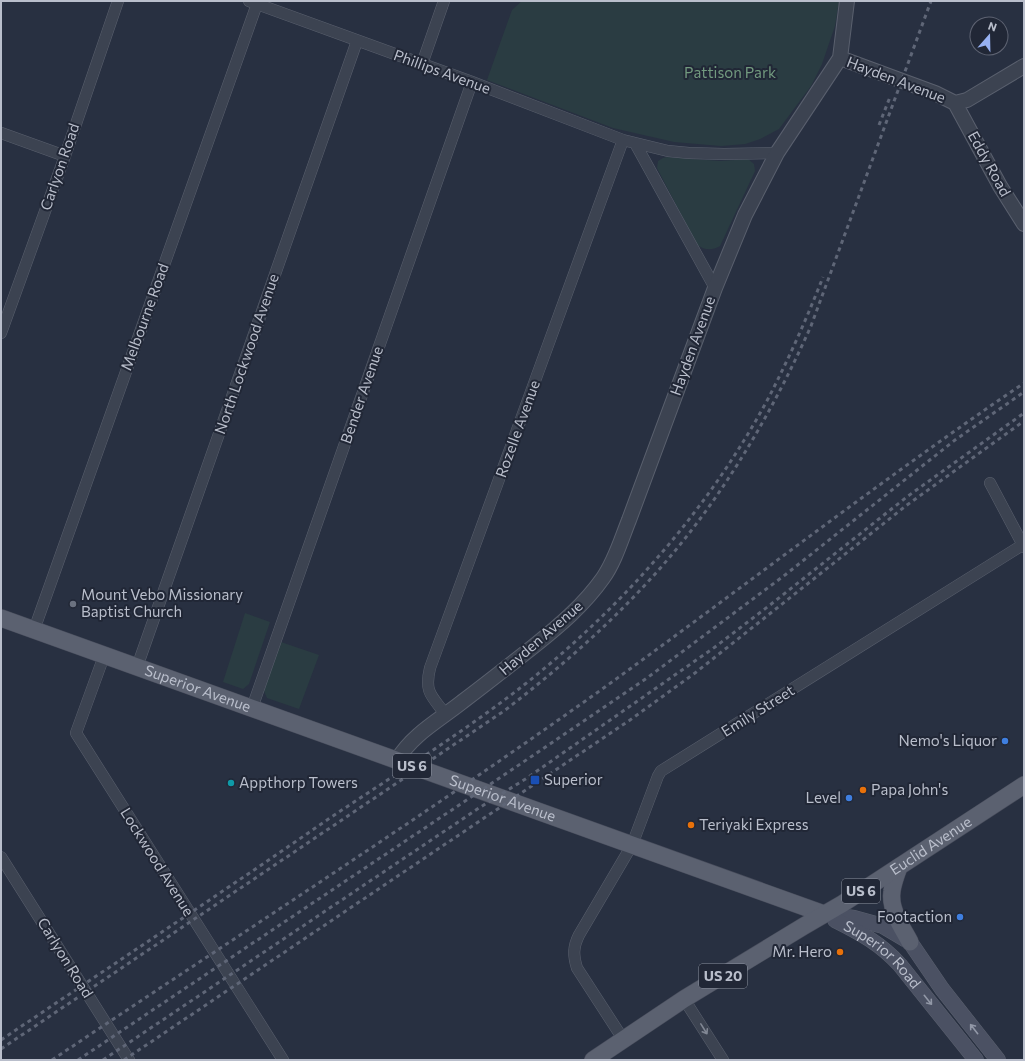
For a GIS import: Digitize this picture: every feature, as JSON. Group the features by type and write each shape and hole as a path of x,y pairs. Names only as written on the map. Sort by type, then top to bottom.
{"main road":[{"name":"Superior Avenue","path":"1,618 824,914"},
{"name":"Euclid Avenue","path":"593,1060 684,999 842,904 1024,784"},
{"path":"898,867 891,897 895,914 910,942"},
{"name":"Superior Road","path":"824,914 858,919 883,926 910,942 942,989 998,1060"},
{"name":"Superior Road","path":"824,914 857,931 888,952 976,1060"}],"street":[{"name":"Carlyon Road","path":"1,333 65,156 118,1"},
{"path":"422,64 444,1"},
{"path":"840,58 848,1"},
{"name":"Phillips Avenue","path":"253,2 472,82 623,140 668,151 702,154 777,152"},
{"name":"Melbourne Road","path":"34,630 253,2"},
{"name":"North Lockwood Avenue","path":"137,667 357,40"},
{"name":"Hayden Avenue","path":"397,760 404,749 418,734 503,671 563,623 603,578 616,554 715,288 745,215 777,152 840,58 935,92 955,103 967,100 1024,66"},
{"name":"Bender Avenue","path":"252,708 472,82"},
{"name":"Eddy Road","path":"955,103 1000,186 1024,224"},
{"path":"1,133 65,156"},
{"name":"Rozelle Avenue","path":"446,714 431,695 428,687 427,680 430,668 623,140"},
{"path":"635,143 715,288"},
{"path":"990,484 1024,546"},
{"name":"Emily Street","path":"624,1039 577,968 573,950 579,935 632,845 661,771 1024,546"},
{"name":"Lockwood Avenue","path":"104,656 76,733 283,1060"},
{"name":"Carlyon Road","path":"1,857 129,1060"},
{"path":"684,999 723,1060"}],"green space":[{"name":"Pattison Park","path":"522,1 839,1 835,26 822,64 811,86 779,129 760,139 745,144 721,146 674,142 613,128 487,80 512,10"},
{"path":"667,157 720,161 748,159 754,164 755,171 720,246 714,249 708,249 697,245 657,168 658,161"},
{"path":"245,613 270,622 249,684 243,689 223,682"},
{"path":"281,642 319,655 299,709 267,698 264,691"}],"railway":[{"path":"1,1049 504,711 598,632 663,565 720,491 754,438 798,354 811,326 931,1"},
{"path":"879,125 890,97"},
{"path":"1,1040 481,717 529,681 565,651 632,586 693,515 720,477 746,438 784,368 823,277"},
{"path":"52,1060 399,829 537,735 605,687 918,457 1024,383"},
{"path":"78,1060 647,678 785,575 955,440 1024,392"},
{"path":"103,1060 479,808 527,778 715,647 908,496 1024,413"},
{"path":"124,1060 630,720 695,673 907,505 1024,421"}],"place":[{"name":"Mount Vebo Missionary Baptist Church","path":"73,604"},
{"name":"Nemo's Liquor","path":"1005,741"},
{"name":"Superior","path":"535,780"},
{"name":"Appthorp Towers","path":"231,783"},
{"name":"Papa John's","path":"863,790"},
{"name":"Level","path":"849,798"},
{"name":"Teriyaki Express","path":"691,825"},
{"name":"Footaction","path":"960,917"},
{"name":"Mr. Hero","path":"840,952"}]}
